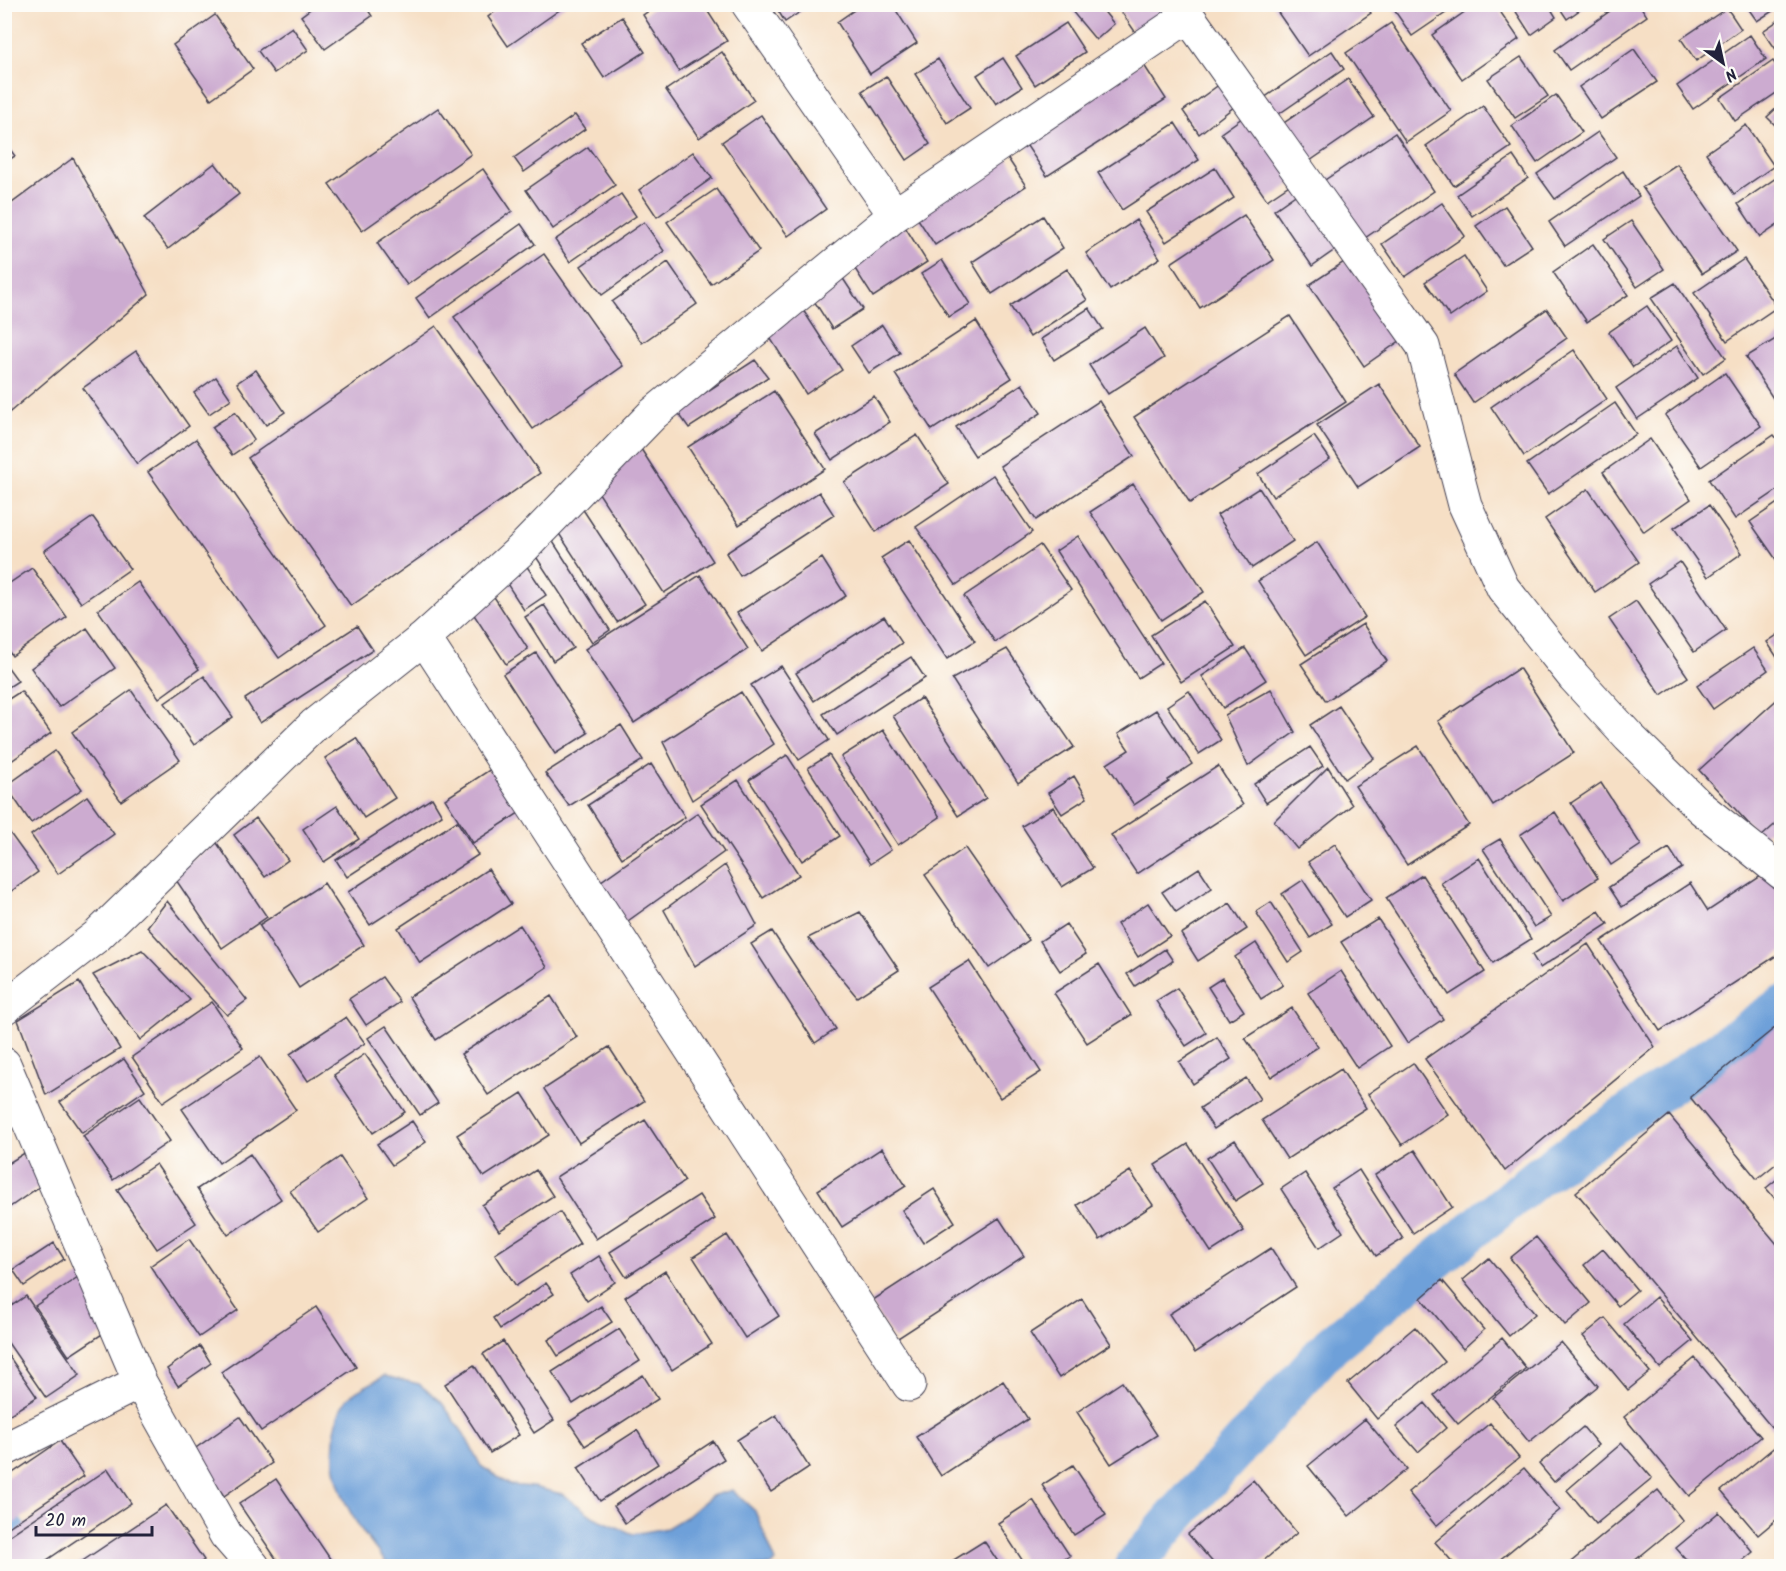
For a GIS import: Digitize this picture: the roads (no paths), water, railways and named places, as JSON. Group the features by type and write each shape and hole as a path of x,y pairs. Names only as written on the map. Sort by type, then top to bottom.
{"street":[{"path":"748,4 895,214"},
{"path":"4,1008 98,936 314,725 424,638 521,550 653,414 895,214 1184,10 1423,346 1465,506 1503,588 1574,677 1629,737 1701,808 1782,873"},
{"path":"424,638 909,1385"},
{"path":"4,1064 140,1382 226,1535 253,1566"},
{"path":"4,1450 140,1382"}],"water":[{"path":"384,1376 419,1384 442,1403 464,1434 481,1466 510,1485 533,1487 562,1494 594,1517 633,1534 667,1528 687,1516 711,1496 732,1490 755,1511 776,1562 770,1566 389,1566 365,1535 346,1504 339,1488 333,1451 336,1427 343,1404 353,1394"}],"waterway":[{"path":"1134,1566 1174,1518 1331,1345 1538,1177 1782,1006"},
{"path":"4,1530 29,1566"}]}
